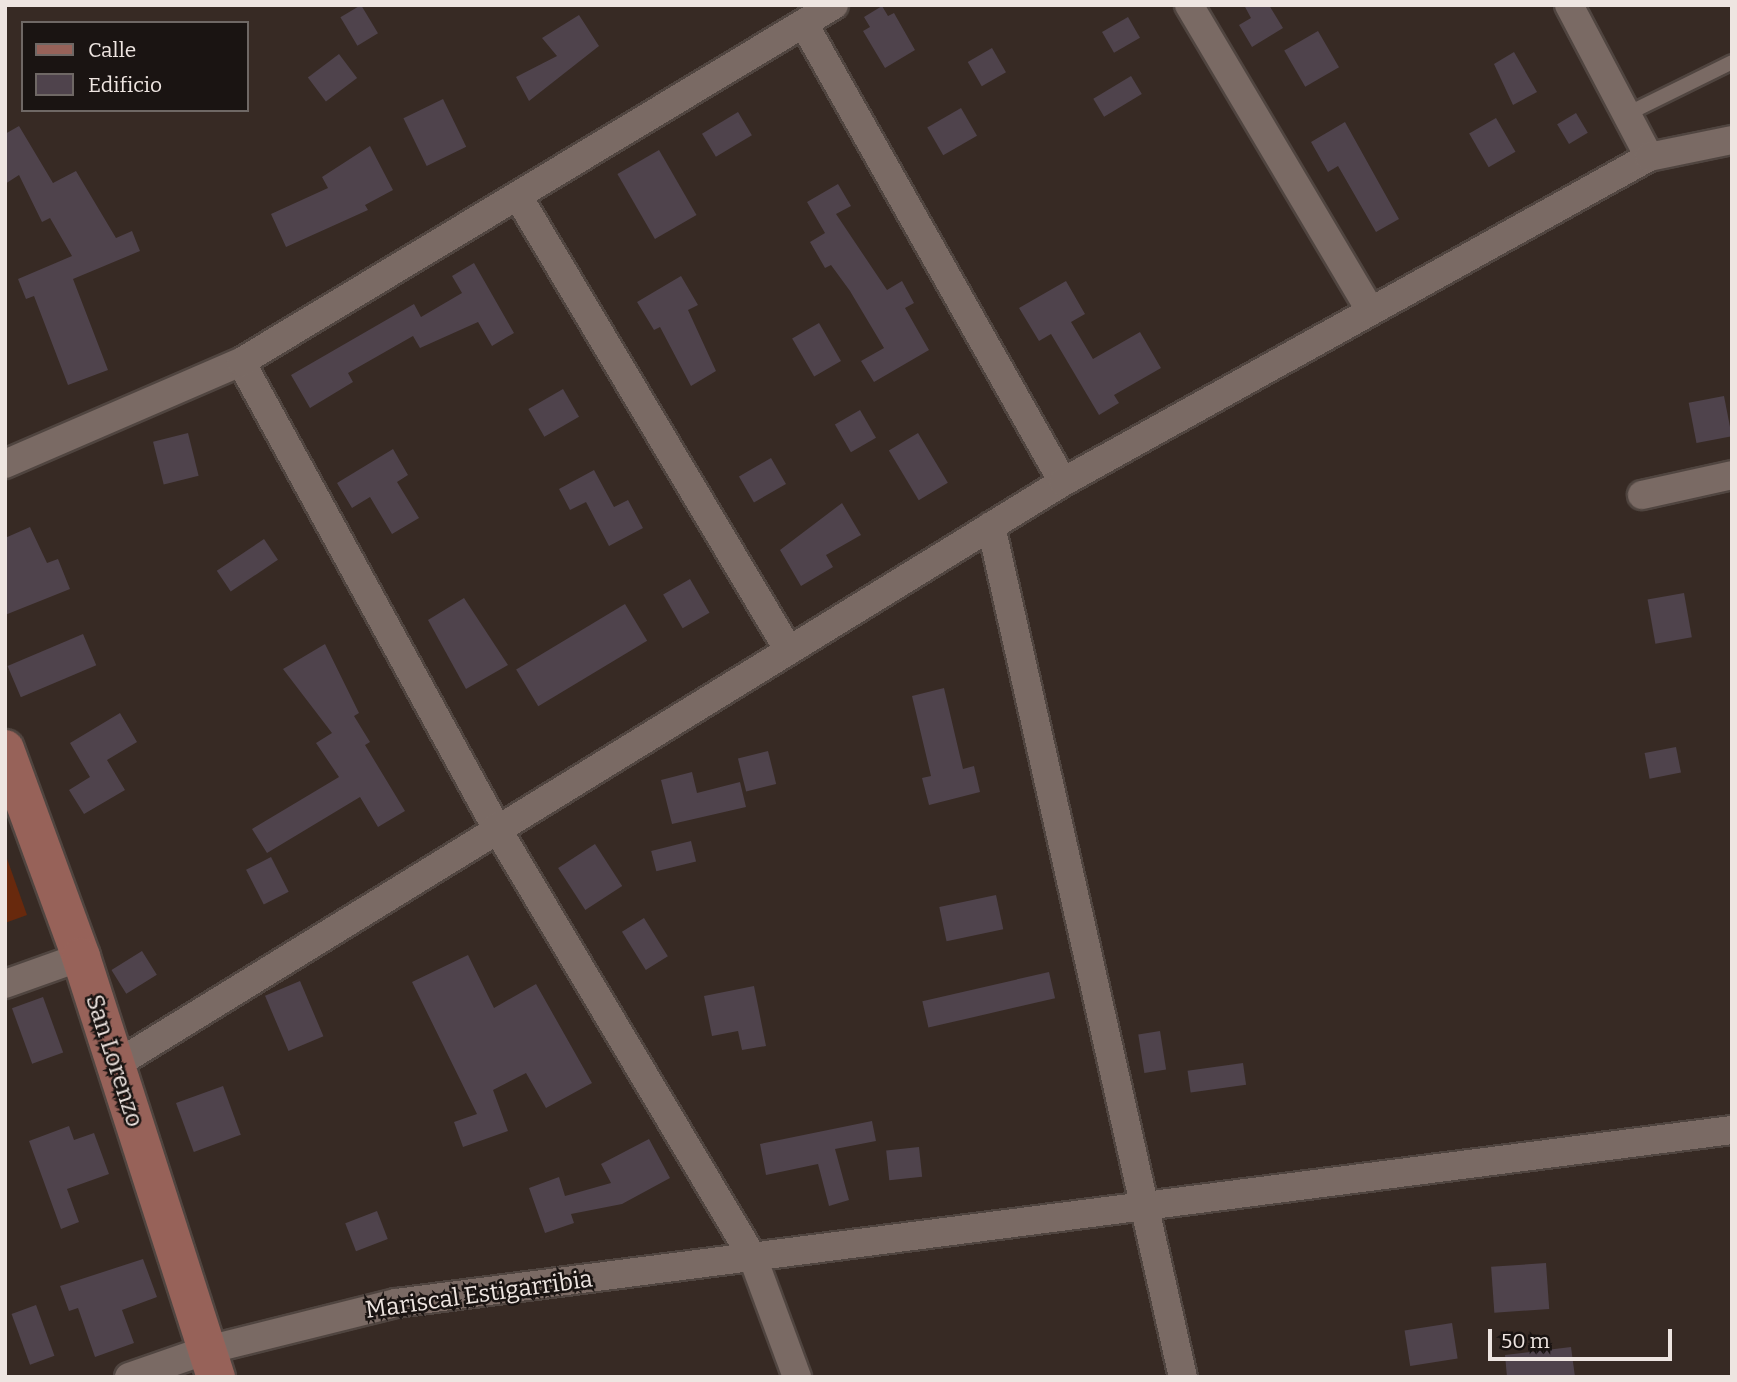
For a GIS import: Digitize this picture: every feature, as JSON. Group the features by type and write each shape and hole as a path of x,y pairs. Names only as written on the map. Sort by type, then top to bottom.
{"street":[{"path":"5,464 241,362 519,198 834,5"},
{"path":"1189,5 1370,310"},
{"path":"1569,5 1649,157"},
{"path":"804,24 1063,482"},
{"path":"115,1065 496,827 1063,482 1649,157 1732,140"},
{"path":"519,198 788,649"},
{"path":"241,362 496,827 753,1258 797,1377"},
{"path":"1642,495 1732,475"},
{"path":"991,526 1184,1377"},
{"name":"San Lorenzo","path":"5,749 80,957 211,1363"},
{"path":"5,984 80,957"},
{"name":"Mariscal Estigarribia","path":"129,1377 211,1363 396,1303 1732,1130"}],"lane":[{"path":"1627,114 1732,62"}],"shaded area":[{"path":"5,853 27,915 5,923"}],"building":[{"path":"361,5 378,33 357,46 340,17"},
{"path":"1244,5 1269,5 1283,28 1252,47 1239,25 1251,18"},
{"path":"882,6 888,16 894,13 915,50 885,68 863,31 870,27 864,17"},
{"path":"579,15 599,46 529,101 516,77 557,56 542,38"},
{"path":"1128,17 1140,38 1114,53 1102,32"},
{"path":"1318,31 1339,67 1305,87 1284,50"},
{"path":"992,48 1006,72 982,86 968,62"},
{"path":"1514,52 1537,92 1513,105 1494,64"},
{"path":"339,54 357,78 326,101 308,77"},
{"path":"1131,76 1142,94 1104,117 1093,99"},
{"path":"443,99 466,147 427,166 403,118"},
{"path":"961,108 977,136 943,155 927,128"},
{"path":"738,112 752,135 716,157 702,134"},
{"path":"1576,113 1588,133 1569,144 1557,124"},
{"path":"1496,118 1516,152 1489,167 1469,134"},
{"path":"1345,122 1399,219 1376,232 1338,166 1328,172 1311,142"},
{"path":"19,126 53,183 76,171 116,238 132,231 140,251 73,279 108,370 68,385 34,296 26,299 18,279 72,256 50,218 42,222 19,175 5,184 5,134"},
{"path":"370,146 393,190 365,205 368,210 286,247 271,214 328,188 322,177"},
{"path":"659,150 696,215 655,239 617,174"},
{"path":"838,184 851,206 836,214 887,290 902,281 914,303 905,308 929,350 874,382 861,361 884,348 850,291 831,265 825,268 810,242 825,233 807,202"},
{"path":"474,263 514,333 492,346 478,322 420,348 413,336 348,373 353,382 310,408 291,375 414,304 421,317 462,293 452,276"},
{"path":"681,276 698,305 688,310 716,371 691,386 660,327 654,330 637,302"},
{"path":"1066,281 1085,314 1071,322 1093,359 1140,332 1161,368 1114,395 1119,403 1099,415 1051,334 1039,341 1019,308"},
{"path":"819,323 841,361 814,377 792,338"},
{"path":"563,389 579,417 544,437 528,409"},
{"path":"1724,396 1732,436 1696,443 1689,403"},
{"path":"860,410 876,438 851,452 835,424"},
{"path":"188,433 199,476 164,484 153,442"},
{"path":"918,433 948,483 919,500 889,451"},
{"path":"393,449 408,475 397,482 419,518 392,534 370,497 352,508 337,483"},
{"path":"771,458 786,484 754,502 739,477"},
{"path":"594,470 614,507 628,500 643,528 609,546 586,502 570,510 559,489"},
{"path":"842,503 861,535 826,555 833,567 801,586 780,550"},
{"path":"30,527 47,563 58,559 70,589 5,615 5,538"},
{"path":"264,539 278,560 231,592 217,571"},
{"path":"690,579 710,613 683,628 663,594"},
{"path":"1684,593 1692,637 1655,644 1648,599"},
{"path":"464,598 508,665 466,689 428,620"},
{"path":"625,604 647,641 538,706 516,669"},
{"path":"83,634 96,665 21,697 8,666"},
{"path":"325,644 359,713 354,716 370,742 365,745 405,811 378,827 360,797 267,853 252,829 339,777 316,743 332,733 283,669"},
{"path":"944,688 963,769 974,766 980,792 929,805 922,778 931,776 912,696"},
{"path":"120,713 137,742 107,760 125,790 84,814 69,790 90,777 70,743"},
{"path":"1676,747 1681,773 1650,779 1645,753"},
{"path":"768,751 776,784 746,791 738,758"},
{"path":"692,772 697,793 740,782 746,807 672,824 661,780"},
{"path":"691,841 696,861 656,871 651,851"},
{"path":"595,844 622,886 585,910 558,868"},
{"path":"271,857 289,892 264,904 246,870"},
{"path":"996,895 1003,929 947,941 939,907"},
{"path":"644,918 668,956 646,970 622,932"},
{"path":"142,951 157,975 126,994 111,970"},
{"path":"468,955 494,1008 536,984 592,1083 546,1108 526,1073 493,1090 508,1131 463,1147 454,1122 477,1114 412,982"},
{"path":"1049,972 1055,998 928,1028 922,1001"},
{"path":"300,981 323,1036 288,1051 265,996"},
{"path":"754,986 766,1046 742,1050 738,1031 712,1036 704,996"},
{"path":"43,997 63,1052 32,1064 12,1008"},
{"path":"1160,1031 1166,1070 1144,1073 1138,1034"},
{"path":"1243,1063 1246,1085 1191,1093 1188,1071"},
{"path":"223,1086 241,1135 194,1152 176,1103"},
{"path":"872,1121 876,1141 835,1149 849,1200 829,1206 818,1164 766,1175 760,1144"},
{"path":"69,1126 74,1140 94,1133 109,1174 67,1189 79,1222 61,1229 29,1141"},
{"path":"649,1139 670,1178 622,1204 571,1214 574,1223 545,1233 529,1188 559,1177 565,1196 611,1183 601,1164"},
{"path":"919,1147 922,1177 889,1180 886,1150"},
{"path":"377,1211 388,1239 356,1251 345,1223"},
{"path":"143,1259 157,1297 122,1310 134,1343 95,1357 78,1308 69,1311 60,1286"},
{"path":"1546,1263 1549,1309 1494,1313 1491,1267"},
{"path":"36,1305 54,1356 30,1365 12,1314"},
{"path":"1452,1323 1458,1359 1410,1366 1405,1331"},
{"path":"1571,1347 1575,1377 1507,1377 1505,1355"}]}
